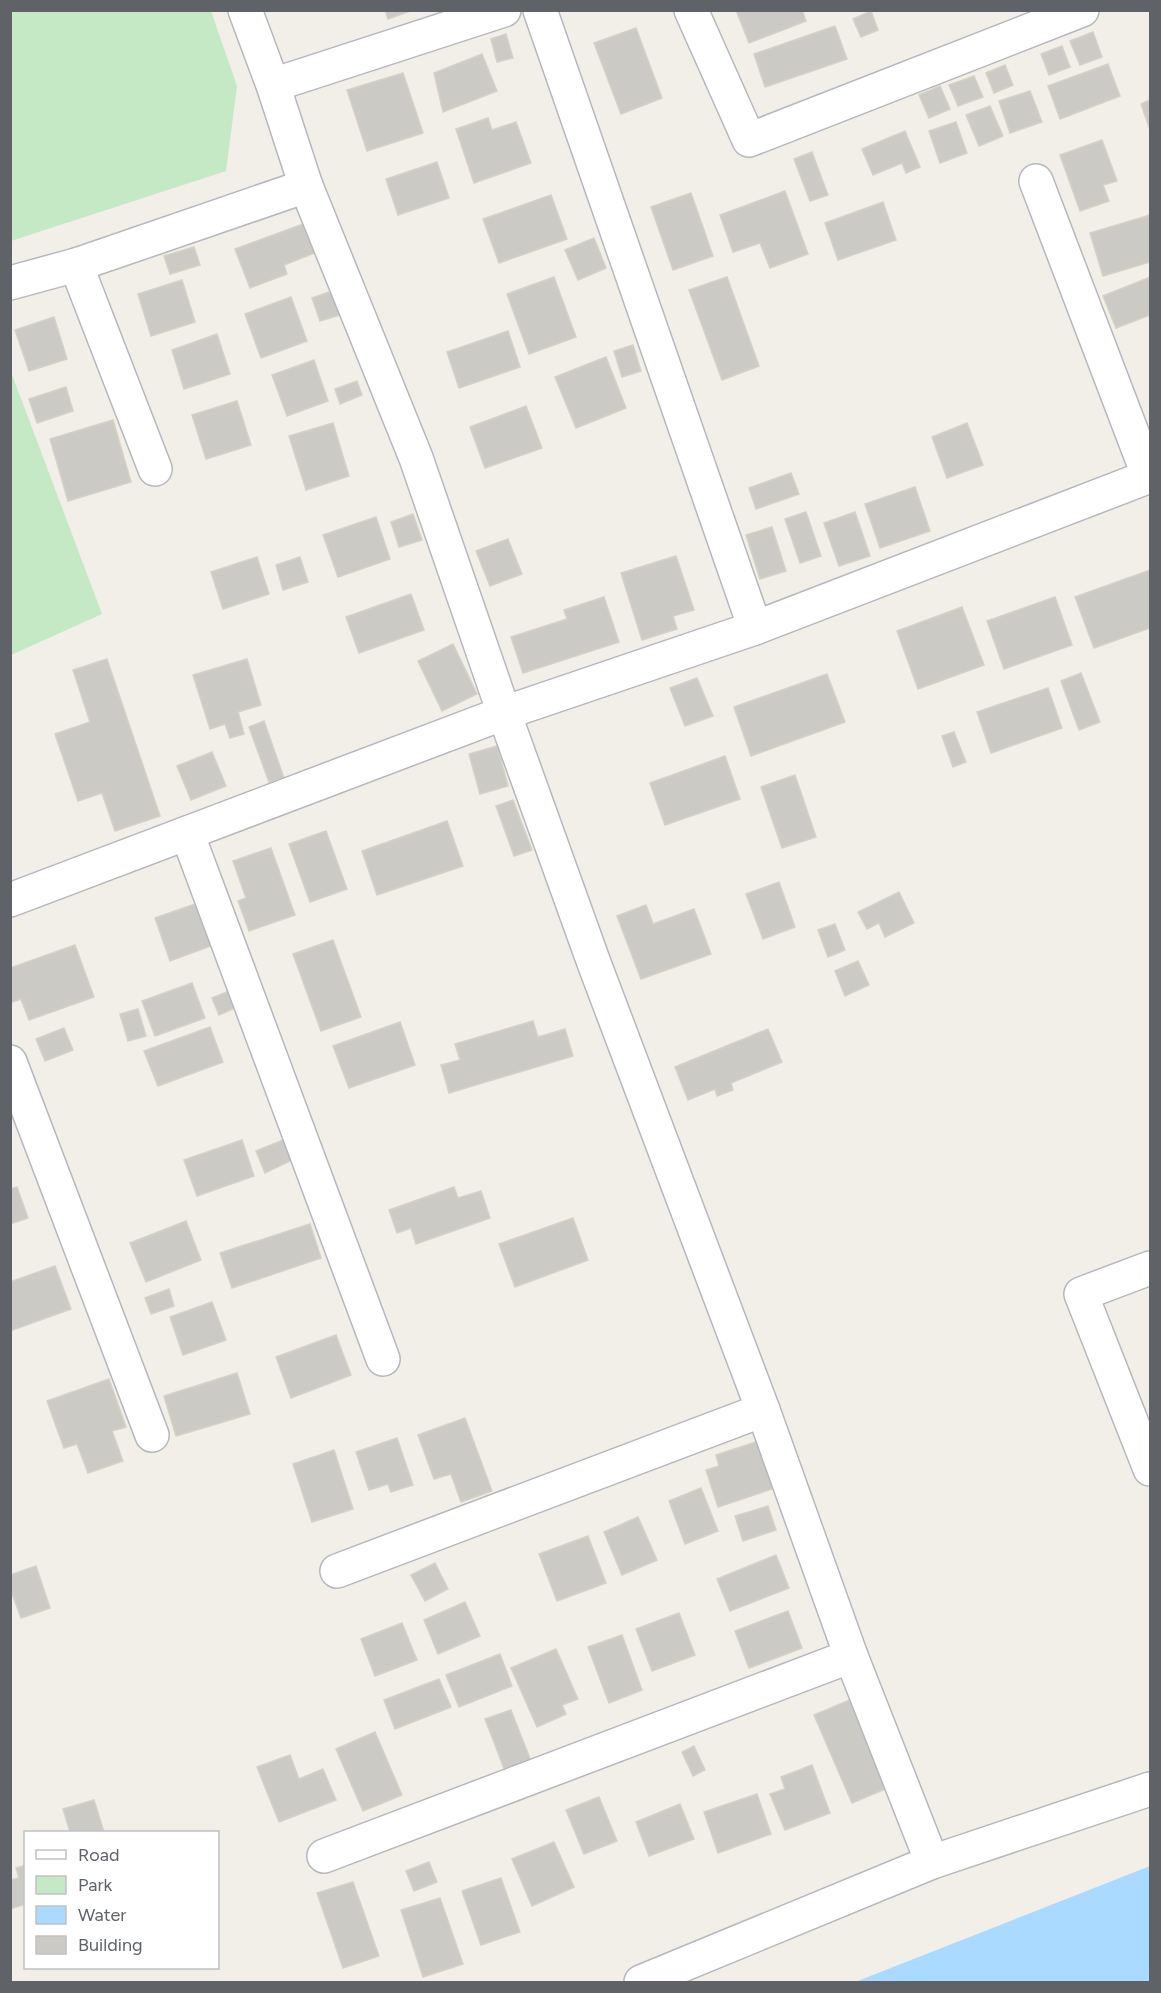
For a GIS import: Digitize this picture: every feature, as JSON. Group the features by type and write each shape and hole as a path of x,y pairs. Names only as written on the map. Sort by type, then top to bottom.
{"street":[{"path":"245,10 306,186 416,458 594,963 763,1410 851,1656 932,1862"},
{"path":"273,86 504,10"},
{"path":"540,10 755,628"},
{"path":"691,10 749,140 1082,10"},
{"path":"10,900 504,712 755,628 1150,477 1036,182"},
{"path":"10,283 76,265 306,186"},
{"path":"76,265 155,469"},
{"path":"187,833 383,1359"},
{"path":"10,1062 152,1436"},
{"path":"1148,1454 1081,1294 1150,1268"},
{"path":"338,1571 763,1410"},
{"path":"324,1856 851,1656"},
{"path":"641,1983 932,1862 1150,1789"}],"green space":[{"path":"10,11 211,11 237,86 226,171 11,241"},
{"path":"11,372 102,614 10,655"}],"water":[{"path":"1150,1866 1150,1982 855,1982"}],"building":[{"path":"385,10 413,10 388,19"},
{"path":"736,10 802,10 806,21 749,43"},
{"path":"871,11 878,30 861,37 853,19"},
{"path":"835,26 847,59 765,87 754,54"},
{"path":"636,28 662,98 621,114 594,43"},
{"path":"1093,32 1102,57 1080,65 1070,41"},
{"path":"506,34 513,58 497,62 491,39"},
{"path":"1062,46 1070,67 1049,75 1041,54"},
{"path":"482,54 497,91 443,112 434,73"},
{"path":"1108,64 1120,96 1060,119 1048,86"},
{"path":"1005,65 1013,85 994,93 986,73"},
{"path":"403,73 423,133 367,151 347,90"},
{"path":"974,76 983,97 958,106 949,85"},
{"path":"940,86 950,109 929,118 919,95"},
{"path":"1030,91 1042,122 1010,133 999,101"},
{"path":"1150,100 1150,130 1141,104"},
{"path":"990,106 1003,136 979,146 966,115"},
{"path":"488,118 492,130 516,122 531,163 474,183 456,129"},
{"path":"956,122 967,153 940,163 929,131"},
{"path":"905,131 920,167 906,173 902,163 873,175 862,149"},
{"path":"1102,140 1117,181 1103,185 1109,201 1080,211 1060,155"},
{"path":"812,152 828,195 810,201 794,159"},
{"path":"437,162 449,198 398,215 386,179"},
{"path":"785,191 808,254 770,268 760,243 733,252 720,215"},
{"path":"691,193 713,256 673,270 651,207"},
{"path":"551,195 567,239 499,263 483,219"},
{"path":"883,202 896,240 838,260 825,223"},
{"path":"1150,215 1150,262 1103,276 1090,233"},
{"path":"306,223 317,252 284,265 287,274 250,288 235,249"},
{"path":"594,238 606,268 578,280 565,250"},
{"path":"194,247 200,265 170,274 164,256"},
{"path":"554,277 576,337 529,354 507,294"},
{"path":"727,277 759,366 722,380 689,290"},
{"path":"1150,277 1150,315 1116,328 1103,296"},
{"path":"182,280 195,322 151,336 138,294"},
{"path":"332,291 340,315 320,321 312,298"},
{"path":"291,297 307,341 261,358 245,314"},
{"path":"54,317 67,359 29,371 15,330"},
{"path":"508,331 520,367 459,388 447,352"},
{"path":"217,334 230,374 184,389 172,350"},
{"path":"633,345 641,371 622,377 614,351"},
{"path":"606,357 626,408 576,428 555,377"},
{"path":"314,360 328,401 287,416 272,375"},
{"path":"357,381 362,395 340,404 335,389"},
{"path":"66,387 73,411 37,423 29,399"},
{"path":"237,401 251,445 206,459 192,415"},
{"path":"526,406 542,448 485,468 470,427"},
{"path":"113,420 131,482 68,501 50,439"},
{"path":"333,423 349,476 306,490 289,436"},
{"path":"967,423 983,465 947,478 932,437"},
{"path":"791,473 799,494 756,509 749,488"},
{"path":"915,487 930,531 880,548 865,504"},
{"path":"806,512 821,556 800,563 785,519"},
{"path":"855,512 870,556 839,566 824,523"},
{"path":"413,514 422,540 399,547 391,522"},
{"path":"376,517 390,559 338,577 323,535"},
{"path":"772,527 786,571 760,579 746,535"},
{"path":"508,539 522,574 490,586 476,551"},
{"path":"676,556 694,610 673,616 677,629 642,640 621,573"},
{"path":"257,557 269,594 223,609 211,572"},
{"path":"300,557 308,582 283,590 276,565"},
{"path":"1150,570 1150,628 1094,648 1075,597"},
{"path":"411,594 424,630 359,653 346,617"},
{"path":"604,597 619,642 523,673 511,637 567,619 564,610"},
{"path":"1055,597 1072,645 1004,669 987,621"},
{"path":"962,607 984,665 918,689 897,631"},
{"path":"453,644 477,694 442,711 418,661"},
{"path":"107,659 160,816 115,831 102,793 78,801 55,734 90,722 73,670"},
{"path":"247,659 261,705 238,712 244,734 230,738 225,724 210,729 193,675"},
{"path":"1081,673 1100,722 1079,730 1061,681"},
{"path":"827,674 845,722 751,756 734,707"},
{"path":"697,678 713,716 685,726 670,688"},
{"path":"1048,688 1062,728 991,753 977,712"},
{"path":"264,721 284,778 269,782 249,727"},
{"path":"954,732 966,762 953,767 942,736"},
{"path":"497,746 508,786 480,794 469,754"},
{"path":"212,752 226,786 191,800 177,766"},
{"path":"725,756 740,799 665,825 650,783"},
{"path":"795,775 816,837 782,848 761,787"},
{"path":"513,800 532,850 514,856 496,806"},
{"path":"447,821 463,866 377,895 362,851"},
{"path":"326,831 347,889 310,902 289,844"},
{"path":"271,848 295,915 249,931 238,901 246,898 233,861"},
{"path":"779,882 795,927 763,939 746,894"},
{"path":"899,892 914,923 885,937 879,923 867,929 858,912"},
{"path":"198,903 213,945 170,961 155,918"},
{"path":"646,905 653,924 694,909 711,954 641,979 617,916"},
{"path":"835,924 845,950 828,957 818,930"},
{"path":"333,940 361,1017 321,1031 293,954"},
{"path":"75,945 94,997 29,1020 21,999 12,1002 10,998 10,968"},
{"path":"858,961 869,985 845,996 835,971"},
{"path":"192,983 205,1018 155,1036 142,1001"},
{"path":"232,990 239,1006 219,1015 212,998"},
{"path":"138,1009 146,1036 128,1041 120,1014"},
{"path":"533,1021 538,1037 565,1029 573,1056 449,1093 441,1065 460,1060 455,1044"},
{"path":"400,1022 415,1065 349,1088 333,1046"},
{"path":"210,1027 223,1062 158,1086 144,1051"},
{"path":"64,1028 73,1050 45,1061 36,1039"},
{"path":"768,1029 782,1062 731,1083 733,1090 717,1096 715,1089 688,1100 675,1067"},
{"path":"242,1140 254,1176 197,1196 184,1160"},
{"path":"283,1140 292,1160 265,1173 256,1151"},
{"path":"17,1187 28,1218 10,1224 10,1189"},
{"path":"454,1187 458,1198 481,1191 490,1218 416,1244 411,1228 397,1233 389,1210"},
{"path":"573,1218 588,1260 515,1287 499,1244"},
{"path":"186,1221 201,1260 146,1282 130,1243"},
{"path":"310,1224 321,1258 232,1288 220,1253"},
{"path":"55,1266 71,1309 10,1331 10,1282"},
{"path":"169,1289 174,1306 151,1314 145,1298"},
{"path":"212,1302 226,1340 183,1355 170,1317"},
{"path":"336,1335 351,1375 291,1398 276,1357"},
{"path":"237,1373 250,1414 176,1436 164,1396"},
{"path":"109,1379 126,1427 112,1431 123,1461 88,1473 77,1444 64,1448 47,1401"},
{"path":"465,1418 492,1491 461,1502 451,1474 434,1479 418,1435"},
{"path":"397,1438 413,1485 391,1492 388,1484 369,1490 356,1452"},
{"path":"759,1441 775,1488 718,1507 706,1470 719,1466 716,1455"},
{"path":"334,1450 353,1509 312,1522 293,1464"},
{"path":"701,1488 718,1531 685,1544 669,1501"},
{"path":"768,1506 776,1530 743,1541 735,1516"},
{"path":"638,1517 657,1560 622,1575 604,1532"},
{"path":"588,1536 606,1583 557,1601 539,1554"},
{"path":"776,1555 789,1588 730,1611 717,1579"},
{"path":"435,1563 448,1589 425,1601 411,1575"},
{"path":"36,1566 50,1608 21,1618 10,1588 10,1575"},
{"path":"465,1602 480,1636 438,1654 424,1620"},
{"path":"788,1611 802,1648 749,1668 735,1631"},
{"path":"679,1613 695,1655 652,1671 636,1629"},
{"path":"402,1623 417,1660 375,1676 361,1639"},
{"path":"622,1635 642,1690 609,1703 588,1647"},
{"path":"556,1649 578,1699 562,1705 566,1714 537,1727 511,1668"},
{"path":"500,1654 512,1686 459,1707 446,1675"},
{"path":"439,1679 451,1707 395,1729 384,1700"},
{"path":"852,1699 890,1787 852,1803 814,1715"},
{"path":"511,1710 531,1761 505,1771 485,1719"},
{"path":"375,1732 402,1795 363,1811 336,1749"},
{"path":"694,1746 705,1770 693,1776 682,1752"},
{"path":"290,1755 299,1779 323,1769 336,1800 279,1822 257,1767"},
{"path":"812,1765 830,1813 785,1830 770,1794 785,1789 781,1777"},
{"path":"757,1794 771,1834 718,1853 704,1812"},
{"path":"599,1797 617,1841 584,1854 566,1810"},
{"path":"94,1800 104,1831 70,1831 63,1809"},
{"path":"680,1804 694,1839 649,1856 636,1822"},
{"path":"554,1842 574,1887 532,1906 512,1859"},
{"path":"429,1862 437,1882 414,1891 406,1871"},
{"path":"24,1866 24,1905 10,1909 10,1880 19,1878 16,1868"},
{"path":"501,1878 520,1932 481,1945 462,1891"},
{"path":"353,1882 379,1956 343,1968 317,1893"},
{"path":"440,1898 463,1964 423,1977 401,1910"}]}
